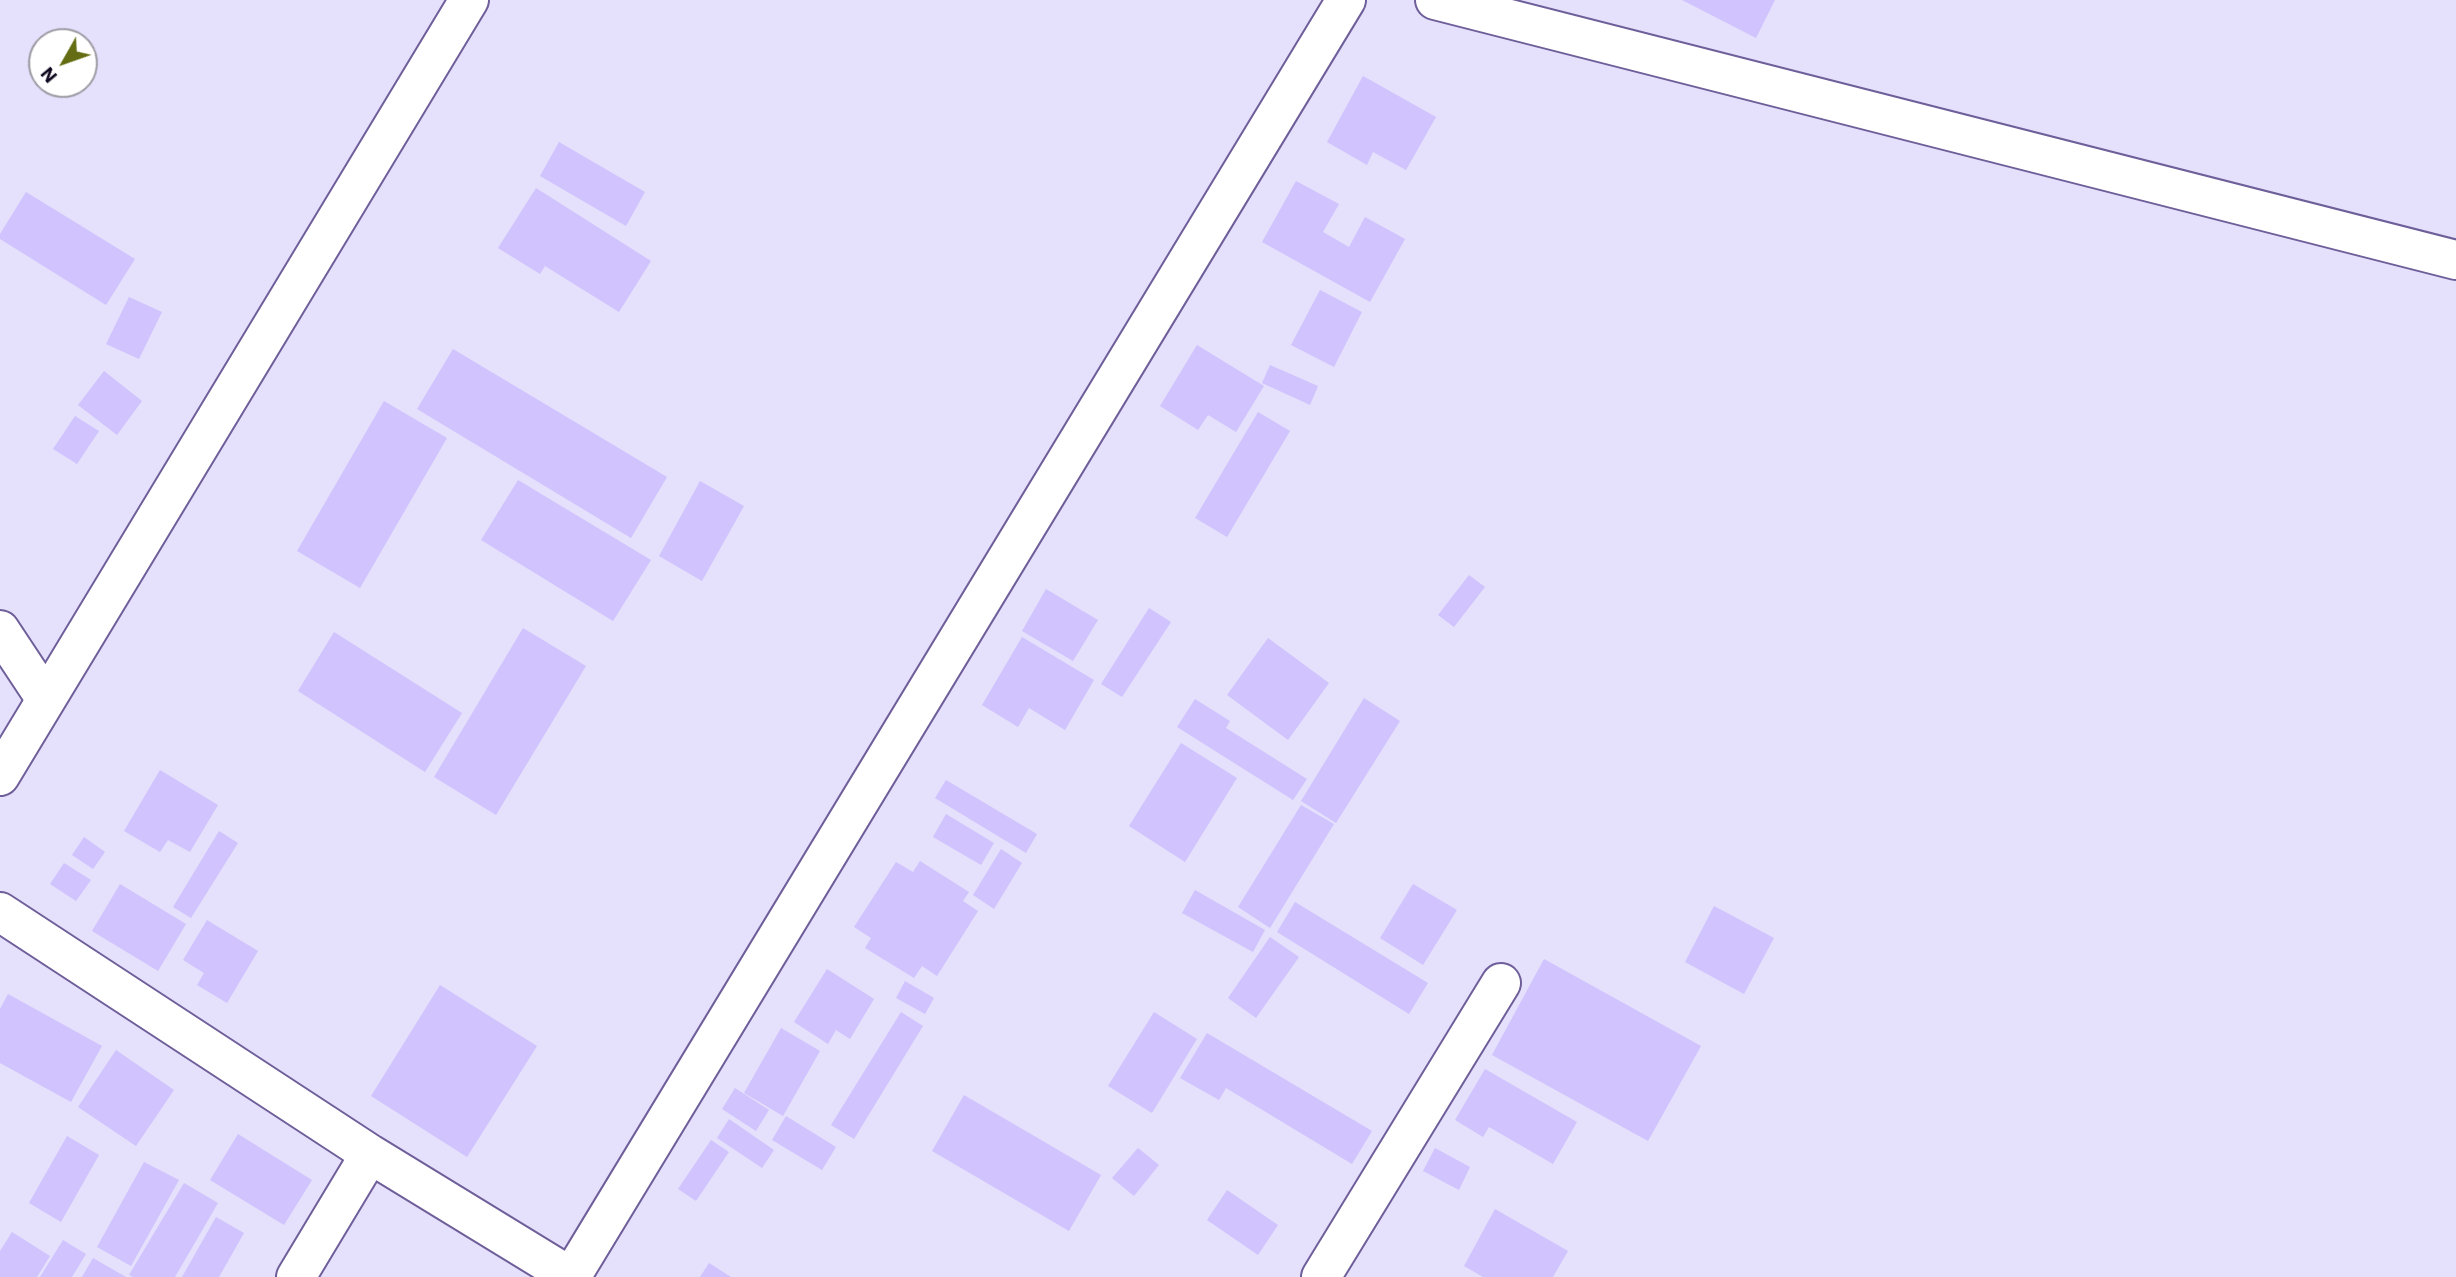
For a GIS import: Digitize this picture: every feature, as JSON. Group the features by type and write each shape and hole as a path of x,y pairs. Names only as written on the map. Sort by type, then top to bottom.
{"street":[{"path":"0,776 469,0"},
{"path":"0,912 370,1154 571,1277 1346,0"},
{"path":"1435,0 2456,260"},
{"path":"0,630 45,698"},
{"path":"1321,1277 1501,983"},
{"path":"296,1277 370,1154"}],"building":[{"path":"1682,0 1775,0 1756,38"},
{"path":"1363,76 1436,117 1406,170 1373,152 1367,165 1327,142"},
{"path":"559,142 645,192 626,226 540,176"},
{"path":"1296,181 1339,204 1323,232 1349,247 1365,217 1405,239 1370,302 1262,242"},
{"path":"536,188 651,261 619,312 545,266 540,274 498,248"},
{"path":"26,192 135,259 106,305 0,239 0,234"},
{"path":"1320,290 1362,312 1334,367 1291,345"},
{"path":"129,297 162,312 139,359 106,344"},
{"path":"1197,345 1264,386 1236,432 1208,415 1198,430 1160,406"},
{"path":"453,349 667,477 631,538 417,409"},
{"path":"1270,365 1318,386 1310,405 1262,383"},
{"path":"104,371 142,401 117,435 78,405"},
{"path":"384,401 447,438 360,588 297,551"},
{"path":"1258,412 1290,431 1227,537 1195,518"},
{"path":"75,416 99,431 77,464 53,449"},
{"path":"518,480 651,560 613,621 481,540"},
{"path":"700,481 744,506 702,581 659,556"},
{"path":"1469,575 1485,587 1454,627 1438,615"},
{"path":"1046,589 1098,620 1073,661 1022,631"},
{"path":"1149,608 1171,622 1122,697 1101,684"},
{"path":"523,628 586,666 496,815 434,777"},
{"path":"334,632 462,713 425,772 298,691"},
{"path":"1022,637 1094,680 1065,730 1029,708 1018,727 982,705"},
{"path":"1268,638 1329,683 1288,740 1227,695"},
{"path":"1364,698 1400,721 1336,823 1301,801"},
{"path":"1195,699 1230,721 1226,728 1307,779 1293,800 1177,727"},
{"path":"1181,743 1237,778 1185,862 1129,826"},
{"path":"160,770 218,805 190,852 168,840 160,852 124,831"},
{"path":"946,780 1037,834 1026,853 935,798"},
{"path":"1301,805 1334,824 1270,928 1238,907"},
{"path":"946,814 994,843 981,865 933,837"},
{"path":"219,831 238,843 191,918 173,907"},
{"path":"84,837 105,852 93,869 72,855"},
{"path":"1001,849 1022,863 994,909 973,895"},
{"path":"920,861 969,892 963,901 978,911 937,976 922,966 914,978 865,948 871,938 854,927 896,862 913,872"},
{"path":"64,863 91,880 76,901 50,884"},
{"path":"120,884 186,924 158,971 92,931"},
{"path":"1413,884 1457,910 1423,965 1380,938"},
{"path":"1195,890 1265,930 1253,952 1182,913"},
{"path":"1295,902 1428,983 1409,1014 1277,932"},
{"path":"1714,906 1774,938 1744,994 1685,962"},
{"path":"207,920 258,951 227,1003 197,985 204,973 183,960"},
{"path":"1270,937 1299,957 1256,1018 1228,998"},
{"path":"1544,959 1701,1046 1648,1141 1492,1055"},
{"path":"827,969 874,999 850,1039 836,1030 828,1044 794,1022"},
{"path":"905,981 934,998 925,1014 896,998"},
{"path":"440,985 537,1046 467,1157 371,1096"},
{"path":"8,994 102,1046 71,1102 0,1063 0,1009"},
{"path":"901,1012 923,1026 854,1139 831,1125"},
{"path":"1154,1012 1197,1039 1152,1113 1108,1086"},
{"path":"781,1028 820,1051 783,1116 744,1093"},
{"path":"1207,1033 1372,1131 1352,1164 1226,1088 1219,1100 1180,1078"},
{"path":"116,1050 174,1090 136,1146 78,1107"},
{"path":"1485,1069 1577,1122 1553,1164 1489,1127 1483,1137 1455,1120"},
{"path":"735,1088 769,1110 756,1131 722,1109"},
{"path":"964,1095 1101,1175 1069,1231 932,1151"},
{"path":"786,1116 836,1147 822,1170 772,1140"},
{"path":"729,1119 774,1150 762,1168 717,1138"},
{"path":"238,1134 312,1180 284,1225 210,1180"},
{"path":"67,1136 99,1155 61,1222 29,1203"},
{"path":"711,1140 729,1152 696,1201 678,1189"},
{"path":"1138,1148 1159,1165 1134,1196 1112,1178"},
{"path":"1435,1148 1470,1167 1459,1190 1423,1171"},
{"path":"144,1162 179,1180 131,1266 97,1247"},
{"path":"184,1183 218,1203 175,1277 129,1275"},
{"path":"1227,1190 1278,1225 1258,1255 1207,1220"},
{"path":"1495,1209 1568,1251 1553,1277 1483,1277 1464,1266"},
{"path":"216,1217 244,1233 219,1277 182,1277"},
{"path":"12,1232 50,1256 37,1277 0,1277 0,1251"},
{"path":"63,1240 86,1254 72,1277 40,1277"},
{"path":"93,1258 126,1277 82,1277"},
{"path":"709,1263 731,1277 700,1277"}]}
